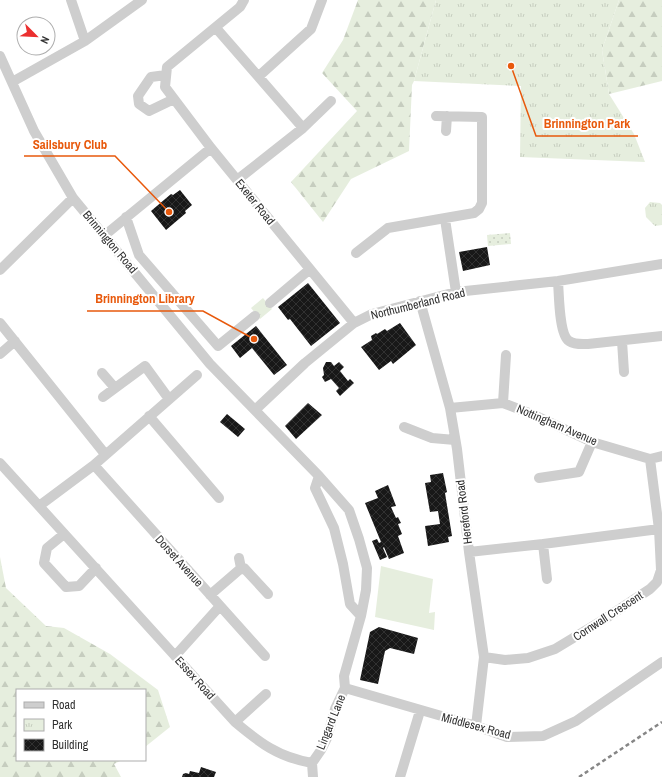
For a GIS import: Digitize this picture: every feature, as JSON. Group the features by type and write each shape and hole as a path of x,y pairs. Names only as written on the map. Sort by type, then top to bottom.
{"street":[{"path":"71,0 85,41"},
{"path":"12,82 85,41 142,0"},
{"path":"174,98 149,111 139,104 138,96 151,77 166,75 167,67 216,28 240,7 244,0"},
{"path":"259,76 312,29 322,0"},
{"path":"216,28 259,76 302,128"},
{"name":"Brinnington Road","path":"0,56 34,131 73,198 210,364 319,476 349,510 367,568 366,590 361,616 344,676 345,688"},
{"name":"Exeter Road","path":"166,75 165,87 211,148 309,270 354,323"},
{"path":"237,180 302,128 331,101"},
{"path":"356,253 388,228 474,213 480,209 482,203 482,117 436,116"},
{"path":"446,131 447,116"},
{"path":"105,235 211,148"},
{"path":"0,270 73,198"},
{"path":"126,217 139,255 218,346 255,316"},
{"path":"444,219 456,292"},
{"name":"Northumberland Road","path":"255,410 305,362 354,323 372,314 456,292 558,281 662,264"},
{"path":"270,303 309,270"},
{"path":"558,281 562,326 564,336 569,341 578,344 588,344 662,336"},
{"name":"Hereford Road","path":"420,302 450,408 484,657 476,726"},
{"path":"0,323 105,454"},
{"path":"0,354 15,341"},
{"path":"622,341 624,372"},
{"path":"503,403 506,355"},
{"path":"103,397 145,366 169,399"},
{"path":"102,373 115,388"},
{"path":"39,506 94,464 197,375"},
{"name":"Nottingham Avenue","path":"450,408 503,403 534,415 592,442 650,459"},
{"path":"149,416 219,498"},
{"path":"404,427 432,438 455,440"},
{"path":"539,478 579,472 592,442"},
{"path":"650,459 662,456"},
{"name":"Cornwall Crescent","path":"484,657 505,660 528,658 555,650 650,589 657,582 661,570 659,529 650,459"},
{"name":"Essex Road","path":"0,463 235,722 260,743 291,759 312,763"},
{"name":"Dorset Avenue","path":"94,464 265,656"},
{"path":"319,476 315,488 334,528 343,564 350,604 361,616"},
{"path":"469,552 659,529"},
{"path":"64,534 47,548 44,563 66,587 79,586 96,568"},
{"path":"543,544 547,579"},
{"path":"239,558 241,568"},
{"path":"210,595 241,568"},
{"path":"241,568 244,568 268,594"},
{"path":"175,656 220,606"},
{"name":"Middlesex Road","path":"345,688 476,726 507,737 543,736 576,721 662,662"},
{"name":"Lingard Lane","path":"313,777 312,763 321,750 335,709 345,688"},
{"path":"235,722 266,694"},
{"path":"400,777 420,711"}],"green space":[{"path":"358,0 436,0 412,85 409,151 351,179 323,222 291,182 357,111 322,73 343,40"},
{"path":"436,0 619,0 602,50 609,94 634,134 645,162 520,157 521,86 414,81"},
{"path":"619,0 662,0 662,81 609,94 602,50"},
{"path":"650,202 660,203 662,205 662,225 655,226 646,217 645,208"},
{"path":"510,233 511,244 488,246 487,235"},
{"path":"263,298 272,309 260,319 251,308"},
{"path":"0,557 6,588 46,626 64,628 110,654 158,690 170,727 146,746 146,689 16,689 16,761 120,761 114,764 121,777 0,777"},
{"path":"381,566 433,579 429,613 435,612 434,630 375,617"}],"building":[{"path":"180,190 192,205 185,211 186,213 166,230 151,211 171,194 173,195"},
{"path":"487,247 490,265 463,271 459,252"},
{"path":"308,283 340,323 311,346 290,319 288,320 278,307"},
{"path":"400,323 416,345 393,364 391,361 379,370 361,347 372,340 371,336 385,329 387,331"},
{"path":"256,326 287,365 274,375 252,348 240,358 231,346"},
{"path":"326,362 331,362 334,366 339,362 344,367 340,371 348,381 350,379 354,383 340,396 336,391 339,388 331,379 325,382 322,377 324,375 323,368"},
{"path":"308,403 322,415 296,439 285,426"},
{"path":"227,414 245,429 238,437 220,422"},
{"path":"443,473 447,492 445,493 452,536 448,537 449,542 428,546 425,526 440,524 438,511 430,512 425,483 431,482 430,475"},
{"path":"388,485 396,506 391,507 396,518 398,517 401,523 398,524 402,534 398,536 404,553 389,559 384,547 383,548 387,557 380,560 372,541 377,539 379,543 381,542 365,503 378,498 375,491"},
{"path":"379,627 418,638 414,654 390,648 385,651 378,684 360,680 370,632"},
{"path":"201,767 216,772 214,777 182,777 183,774 189,774 190,771 199,773"}],"railway":[{"path":"579,777 662,722"}],"place":[{"name":"Brinnington Park","path":"511,66"},
{"name":"Sailsbury Club","path":"169,212"},
{"name":"Brinnington Library","path":"254,339"}]}
